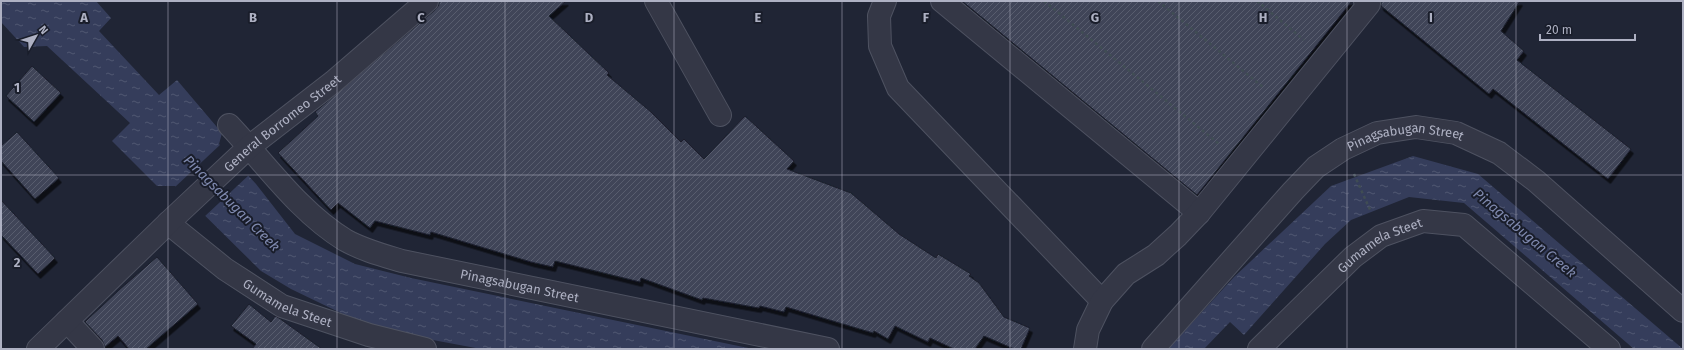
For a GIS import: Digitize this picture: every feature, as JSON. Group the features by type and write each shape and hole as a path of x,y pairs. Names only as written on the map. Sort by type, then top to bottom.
{"street":[{"name":"General Borromeo Street","path":"38,349 232,162 249,147 333,82 427,1"},
{"path":"656,1 720,115"},
{"path":"885,1 878,16 880,46 898,88 1102,301"},
{"path":"942,1 1199,212"},
{"path":"1085,349 1088,330 1102,301 1126,274 1156,255 1178,235 1199,212 1369,4 1365,1"},
{"name":"Pinagsabugan Street","path":"229,125 301,205 345,240 371,252 402,261 828,349"},
{"name":"Pinagsabugan Street","path":"1153,349 1316,167 1343,149 1377,133 1416,127 1456,133 1499,153 1536,180 1683,311"},
{"name":"Gumamela Steet","path":"1259,349 1353,257 1381,236 1423,221 1464,225 1609,349"},
{"name":"Gumamela Steet","path":"168,223 225,269 282,306 369,335 425,349"},
{"path":"67,321 93,349"}],"path":[{"path":"1044,1 1241,162"},
{"path":"1158,1 1286,106"},
{"path":"1257,1 1326,57"},
{"path":"1351,168 1372,216"}],"water":[{"name":"Pinagsabugan Creek","path":"1,1 96,1 111,18 99,31 159,95 177,80 222,133 219,144 256,184 295,234 355,264 411,278 753,349 481,349 374,329 291,289 261,271 175,186 157,186 112,141 130,123 47,46 24,47 1,22"},
{"name":"Pinagsabugan Creek","path":"1413,156 1478,174 1683,349 1634,349 1464,203 1409,197 1351,220 1325,244 1244,335 1230,322 1204,349 1168,349 1234,277 1331,186"}],"pier":[{"path":"221,144 250,174 204,217 174,188"}],"building":[{"path":"439,1 566,1 549,16 609,73 607,75 651,112 681,142 684,139 704,159 745,116 794,161 787,169 851,193 899,234 936,258 938,254 971,274 969,276 979,283 1004,317 1030,328 1021,349 1014,349 984,336 975,349 954,349 930,338 928,342 895,326 888,339 874,331 873,333 786,307 784,312 760,306 759,308 703,298 702,300 641,278 640,282 555,261 553,267 531,262 431,232 430,235 375,221 370,228 338,203 331,210 278,153 318,116 315,112 435,10 439,5"},
{"path":"962,1 1352,1 1197,195"},
{"path":"1381,1 1520,1 1501,31 1524,51 1517,60 1631,149 1608,179 1493,89 1489,94 1381,6"},
{"path":"32,66 61,93 34,122 6,96"},
{"path":"17,132 59,178 35,199 1,161 1,146"},
{"path":"1,200 55,258 38,274 1,235"},
{"path":"157,257 198,304 146,349 129,349 118,336 105,347 102,340 85,322"},
{"path":"249,304 271,322 275,316 279,318 322,349 252,349 256,344 231,326"}]}
